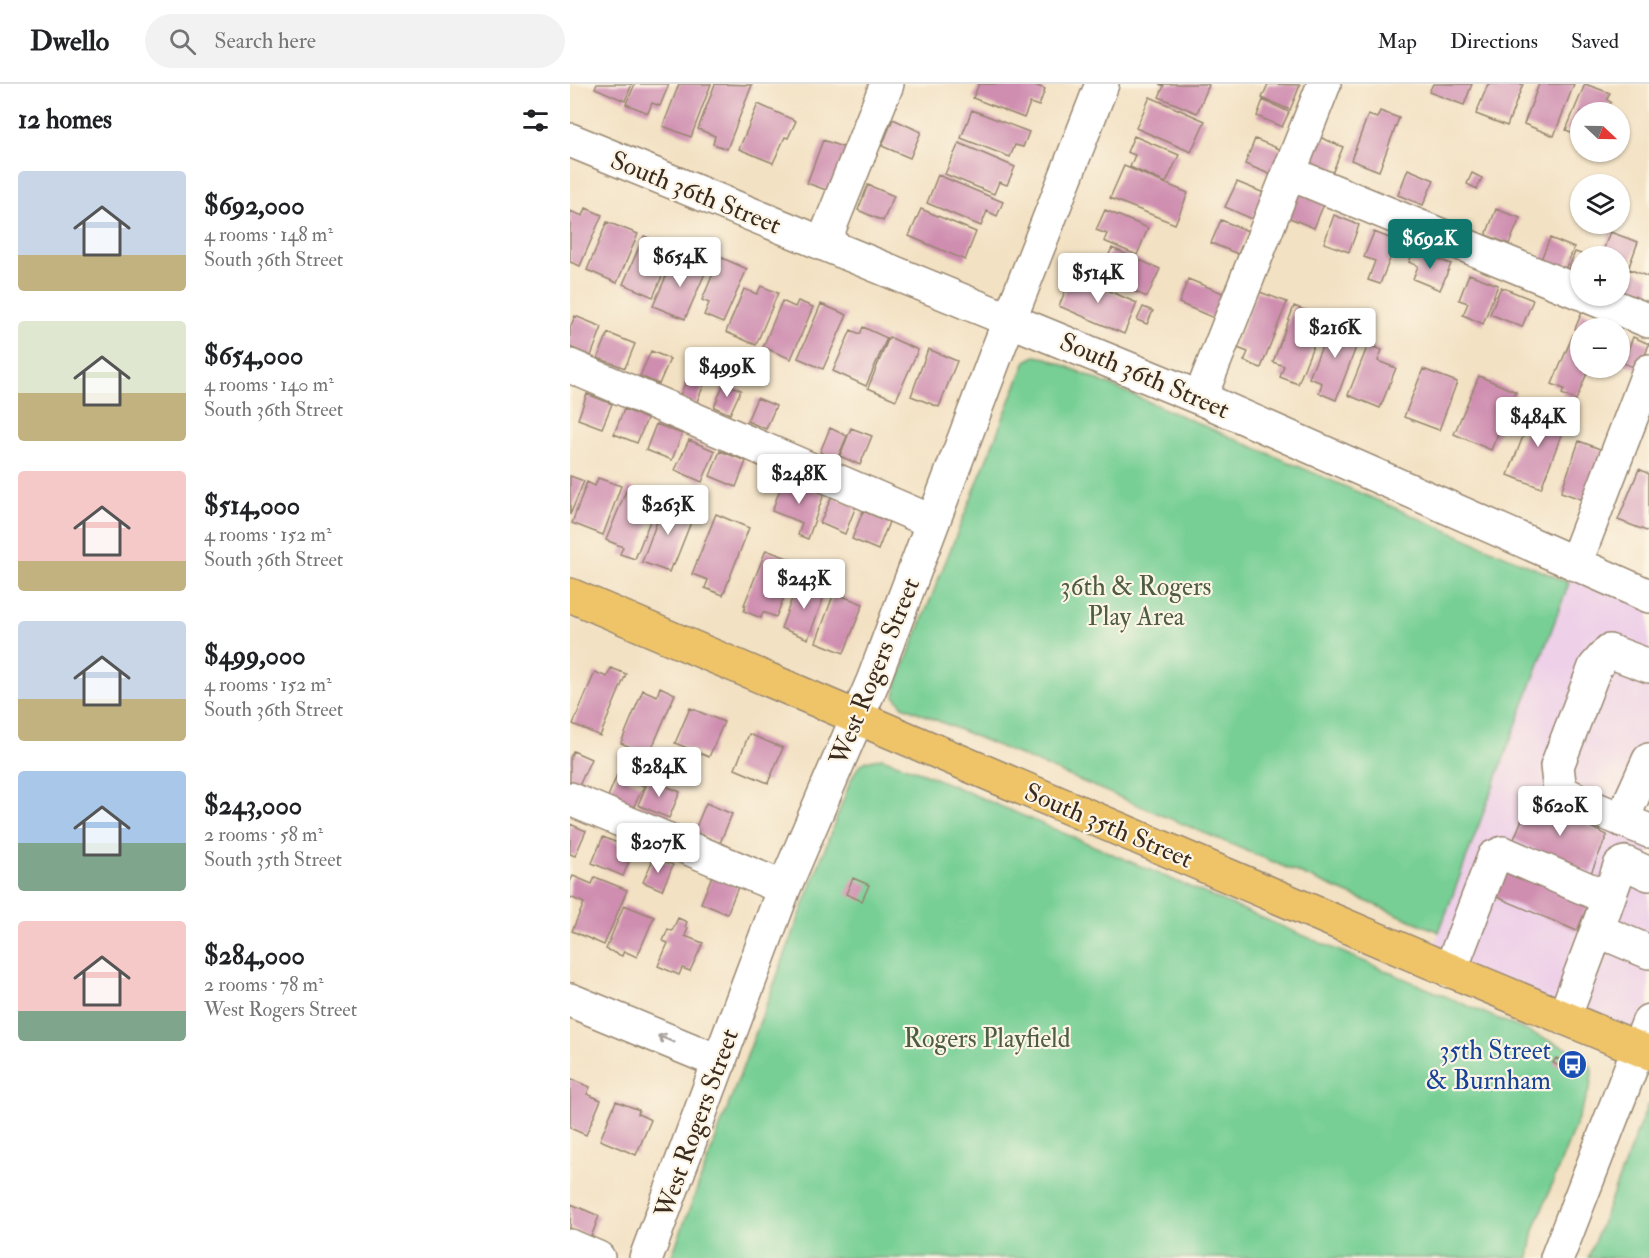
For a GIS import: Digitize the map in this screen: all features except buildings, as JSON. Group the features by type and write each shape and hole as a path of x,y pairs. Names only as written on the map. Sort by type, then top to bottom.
{"main road":[{"name":"South 35th Street","path":"570,595 1450,971 1564,1018 1646,1041"}],"street":[{"path":"823,244 887,84"},
{"name":"West Rogers Street","path":"646,1258 784,888 859,717 1101,84"},
{"path":"1200,398 1324,84"},
{"name":"South 36th Street","path":"570,140 1010,318 1200,398 1649,596"},
{"path":"1289,173 1570,288"},
{"path":"1612,306 1649,321"},
{"path":"570,366 933,522"},
{"path":"1575,564 1649,371"},
{"path":"1649,666 1609,651 1594,667 1557,766 1560,790 1589,806 1635,826 1649,760"},
{"path":"570,799 784,888"},
{"path":"1450,971 1494,857 1503,853 1608,898"},
{"path":"1564,1018 1620,866 1625,863 1649,874"},
{"path":"1597,930 1649,952"},
{"path":"570,1000 720,1062"},
{"path":"1557,1258 1646,1041"},
{"path":"570,1246 597,1258"}],"shaded area":[{"path":"1575,564 1649,596 1649,1053 1428,961"}],"green space":[{"name":"36th & Rogers Play Area","path":"1035,356 1047,358 1569,583 1439,932 903,706 895,697 897,683 1026,361"},
{"name":"Rogers Playfield","path":"882,758 923,773 1576,1052 1586,1059 1592,1071 1590,1088 1534,1230 1529,1258 671,1258 850,782 862,764"},
{"path":"1649,1104 1649,1258 1588,1258 1647,1106"}],"place":[{"name":"35th Street & Burnham","path":"1572,1065"}]}
